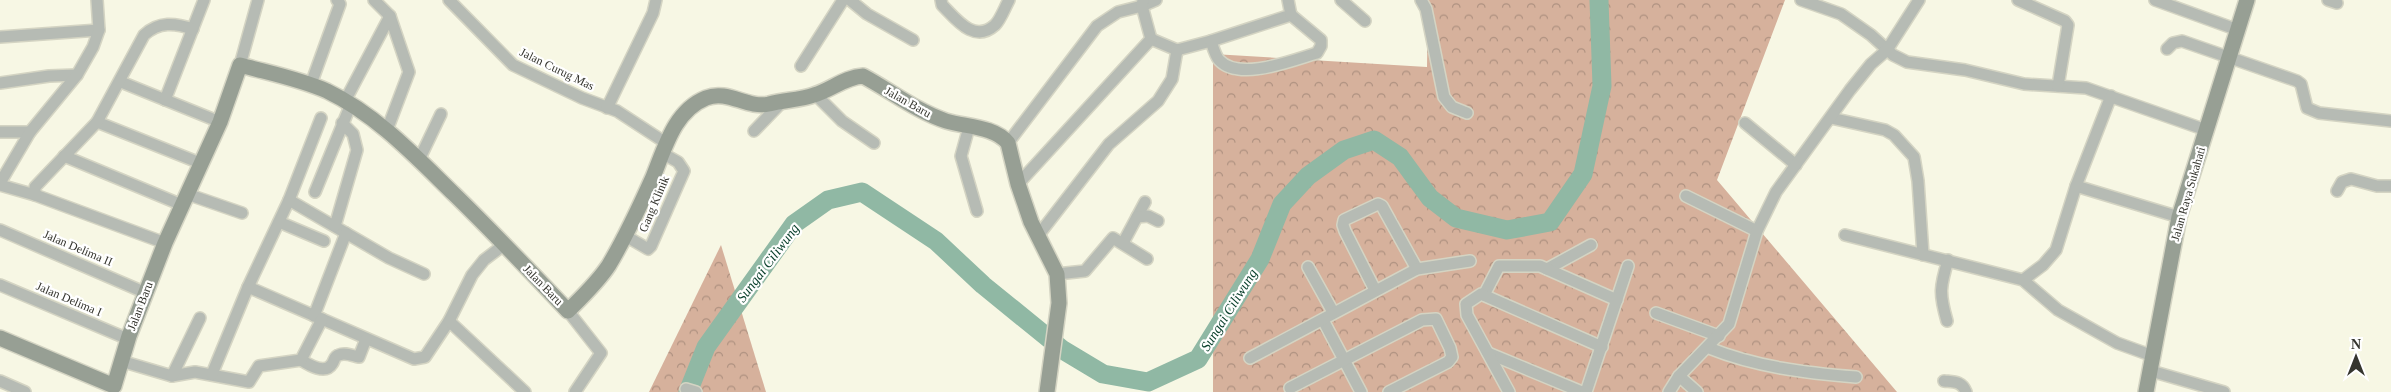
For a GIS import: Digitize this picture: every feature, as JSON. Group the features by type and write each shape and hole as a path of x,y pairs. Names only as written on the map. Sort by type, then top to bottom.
{"street":[{"path":"97,0 99,30 77,75 30,132 0,184 165,243"},
{"path":"165,100 204,0"},
{"path":"240,64 258,0"},
{"path":"311,84 340,4 337,0"},
{"path":"374,0 390,16 410,72 387,130"},
{"name":"Jalan Curug Mas","path":"449,0 513,64 582,98 617,111 664,148"},
{"path":"607,108 654,13 656,0"},
{"path":"801,66 843,0"},
{"path":"850,0 867,14 913,40"},
{"path":"941,0 942,5 967,30 981,32 995,24 1009,0"},
{"path":"1048,389 1059,303 1057,274 1037,237 1018,184 1008,143 1098,26 1118,12 1156,0"},
{"path":"1211,41 1219,60 1233,68 1268,67 1317,53 1321,46 1320,40 1291,15 1288,0"},
{"path":"1341,0 1365,21"},
{"path":"1421,0 1426,9 1444,97 1452,107 1467,113"},
{"path":"1801,0 1841,14 1887,50 1907,62 1965,70 2024,84 2086,88 2206,130"},
{"path":"1668,392 1679,376 1709,348 1729,324 1756,231 1776,192 1871,64 1887,50 1920,0"},
{"path":"2018,0 2068,25 2058,86"},
{"path":"2155,0 2238,30"},
{"name":"Jalan Raya Sukahati","path":"2146,392 2179,218 2247,0"},
{"path":"1143,3 1151,39"},
{"path":"1151,39 1177,50 1291,15"},
{"path":"315,192 348,103 390,16"},
{"path":"35,195 35,187 97,122 121,82 144,35 152,27 176,24 193,29"},
{"path":"0,37 99,30"},
{"path":"1018,184 1151,39"},
{"path":"2167,49 2173,42 2182,41 2297,81 2301,84 2307,108 2318,114 2391,121"},
{"path":"1037,237 1110,144 1158,101 1172,79 1177,50"},
{"name":"Jalan Baru","path":"113,389 128,339 165,243 220,122 240,64 311,84 348,103 387,130 505,244 568,311 603,273 624,235 664,148 681,116 698,101 709,97 729,96 752,105 766,105 784,100 819,98 848,80 863,76 925,112 969,127 988,131 1008,143"},
{"path":"0,83 49,76 77,75"},
{"path":"121,82 220,122"},
{"path":"2023,280 2043,265 2056,250 2076,186 2111,96"},
{"path":"819,98 842,121 874,143"},
{"path":"754,131 784,100"},
{"path":"419,160 441,114"},
{"path":"212,374 248,287 289,200 321,118"},
{"path":"1831,118 1886,130 1894,135 1914,157 1918,180 1923,255"},
{"path":"97,122 200,163"},
{"path":"1745,122 1796,165"},
{"path":"335,226 357,150 353,134 342,123"},
{"path":"969,127 961,156 977,211"},
{"path":"0,132 30,132"},
{"name":"Gang Klinik","path":"624,235 648,249 651,246 684,171 664,148"},
{"path":"64,156 184,200 242,213"},
{"path":"2337,191 2342,182 2351,179 2377,186 2391,186"},
{"path":"2076,186 2179,218"},
{"path":"1686,196 1756,231"},
{"path":"289,200 346,233 424,274"},
{"path":"1123,243 1145,202"},
{"path":"1375,290 1345,231 1344,220 1378,204 1382,206 1416,269"},
{"path":"1137,218 1148,216 1158,221"},
{"path":"279,222 324,241"},
{"name":"Jalan Delima II","path":"0,230 146,293"},
{"path":"301,360 318,317 346,233"},
{"path":"1844,235 2023,280 2058,310 2117,343 2153,356"},
{"path":"1057,274 1085,271 1111,238 1123,243 1147,259"},
{"path":"248,287 414,359 425,356 449,321 472,275 484,260 505,244"},
{"path":"1547,269 1592,245"},
{"path":"1947,321 1940,296 1941,284 1948,260"},
{"path":"1250,358 1324,320 1332,312 1416,269 1470,261"},
{"path":"1484,295 1500,266 1540,266 1618,300"},
{"path":"1586,392 1628,266"},
{"path":"1308,268 1332,312"},
{"name":"Jalan Delima I","path":"0,285 128,339"},
{"path":"1509,392 1467,315 1465,307 1467,302 1481,294 1602,347"},
{"path":"568,311 601,353 575,392"},
{"path":"1656,313 1719,336"},
{"path":"172,376 200,318"},
{"path":"1290,388 1422,320 1436,319 1452,356 1448,362 1389,392"},
{"path":"1324,320 1361,392"},
{"path":"449,321 525,392"},
{"path":"0,338 113,389"},
{"path":"121,361 172,376 195,372 212,374 246,387 259,366 265,363 287,363 301,360 311,366 324,369 331,366 336,356 342,353 359,357 366,339"},
{"path":"1709,348 1757,363 1807,373 1856,377"},
{"path":"1488,353 1582,392"},
{"path":"2150,371 2224,392"},
{"path":"1679,376 1697,392"},
{"path":"0,381 25,392"},
{"path":"1944,381 1959,382 1963,385 1966,392"}],"green space":[{"path":"1428,0 1785,0 1717,180 1897,392 1213,392 1213,54 1427,67"},
{"path":"721,245 766,392 649,392"}],"waterway":[{"name":"Sungai Ciliwung","path":"688,392 706,347 794,224 828,200 862,192 936,241 983,285 1063,350 1103,374 1148,382 1198,359 1260,259 1282,204 1308,176 1344,150 1374,140 1400,157 1430,198 1456,218 1507,230 1550,222 1583,174 1602,86 1599,0"}]}
